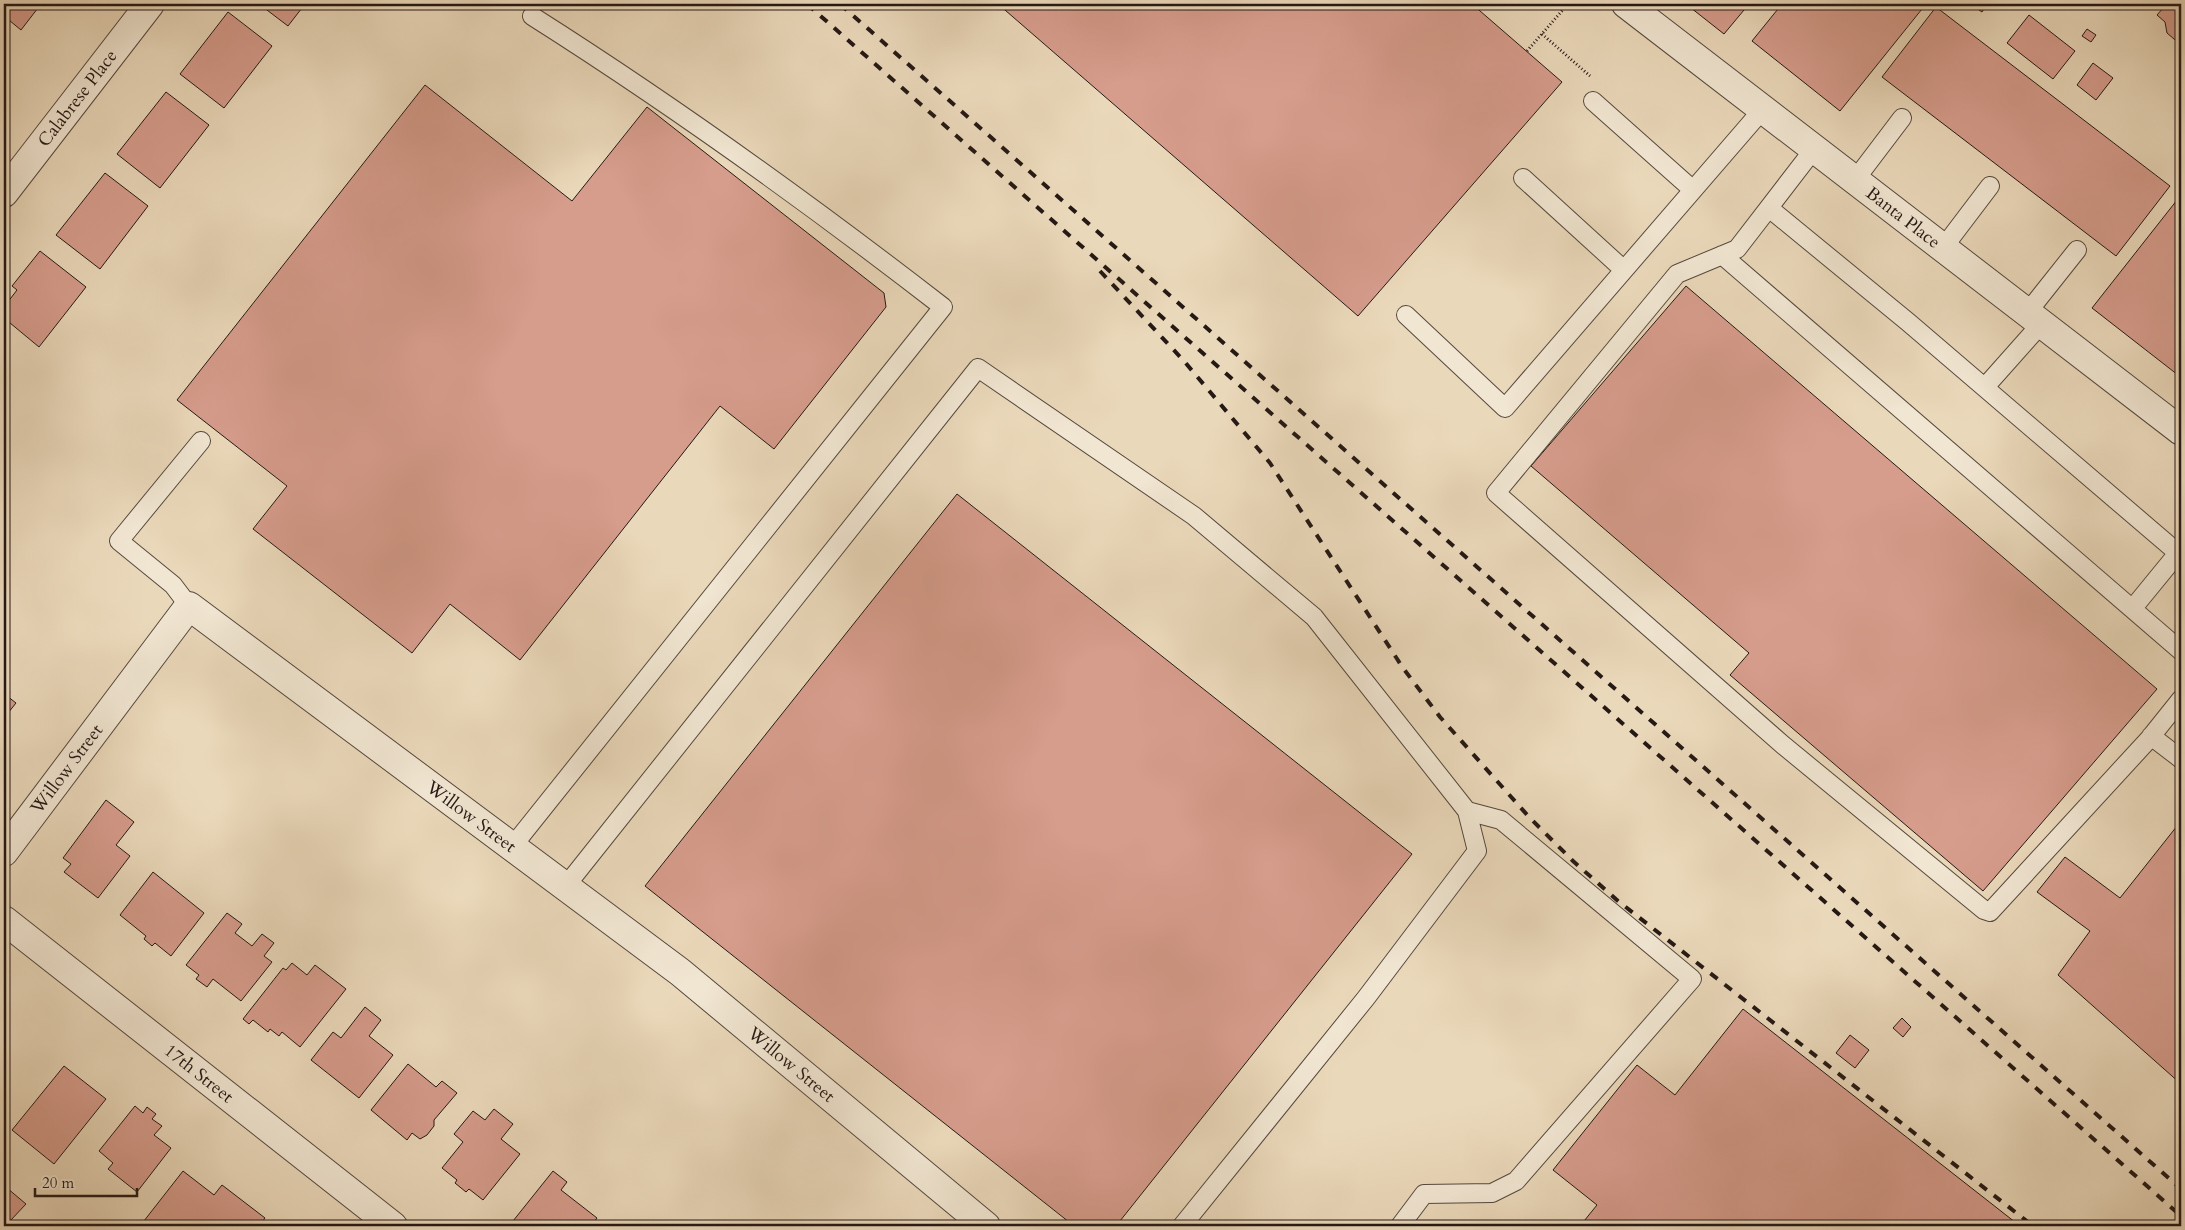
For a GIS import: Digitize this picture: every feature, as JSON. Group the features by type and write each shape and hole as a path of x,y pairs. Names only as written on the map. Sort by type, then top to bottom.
{"street":[{"name":"Calabrese Place","path":"4,193 150,4"},
{"name":"Banta Place","path":"1626,4 2181,431"},
{"name":"Willow Street","path":"4,852 189,606 680,972 986,1226"},
{"name":"17th Street","path":"4,920 393,1226"}],"lane":[{"path":"512,847 943,307 842,228 614,68 532,16"},
{"path":"1593,101 1693,190"},
{"path":"1406,315 1505,408 1763,109"},
{"path":"1855,180 1902,118"},
{"path":"1814,149 1737,249 1677,274 1496,493 1783,745 1984,910 1990,912 2151,736 2181,699"},
{"path":"1523,178 1624,270"},
{"path":"1943,248 1990,186"},
{"path":"1769,208 1985,387 2178,553 2133,608"},
{"path":"1985,387 2034,319 2077,250"},
{"path":"1722,255 2181,651"},
{"path":"565,887 978,368 1194,516 1314,617 1467,811 1477,851 1366,998 1182,1226"},
{"path":"189,606 173,585 119,541 201,441"},
{"path":"2151,736 2181,759"},
{"path":"1400,1226 1424,1194 1492,1193 1516,1181 1692,979 1501,820 1467,811"}],"path":[{"path":"1527,51 1568,4"},
{"path":"1542,34 1594,79 1583,92 1593,101"}],"building":[{"path":"4,4 41,4 21,30 4,16"},
{"path":"259,4 305,4 288,26"},
{"path":"998,4 1472,4 1562,82 1358,316"},
{"path":"1686,4 1749,4 1724,34"},
{"path":"1782,4 1926,4 1840,111 1752,41"},
{"path":"1970,4 1987,4 1982,12"},
{"path":"2160,4 2181,4 2181,45 2167,33 2165,22 2157,15 2164,7"},
{"path":"1936,7 2170,186 2116,256 1882,77"},
{"path":"228,12 272,46 224,108 180,74"},
{"path":"2029,15 2075,51 2053,79 2007,43"},
{"path":"2087,29 2096,35 2091,42 2082,36"},
{"path":"2093,63 2113,78 2096,100 2077,85"},
{"path":"425,85 572,201 647,107 884,293 886,307 774,449 720,406 520,660 450,604 412,653 253,529 287,486 177,400"},
{"path":"166,92 209,125 160,188 117,154"},
{"path":"105,173 148,206 100,269 56,235"},
{"path":"2181,195 2181,371 2178,375 2092,308"},
{"path":"40,251 86,287 39,347 4,318 4,307 17,290 12,286"},
{"path":"1686,286 2157,689 1983,891 1730,675 1749,653 1531,466"},
{"path":"957,494 1412,854 1116,1226 1074,1226 645,886"},
{"path":"4,688 10,692 7,696 16,703 4,718"},
{"path":"106,800 134,822 116,845 130,856 98,898 64,872 71,864 63,858"},
{"path":"2181,821 2181,1084 2058,975 2090,931 2037,892 2065,857 2120,898"},
{"path":"153,872 204,913 171,956 155,943 152,946 144,939 146,936 120,915"},
{"path":"227,913 242,924 235,933 252,946 262,934 274,943 264,956 272,962 241,1001 213,979 207,987 196,979 199,975 186,965"},
{"path":"292,963 307,975 315,965 346,989 300,1047 282,1032 279,1036 270,1029 268,1032 253,1020 249,1024 243,1019 283,968 286,970"},
{"path":"365,1007 381,1020 369,1036 393,1055 359,1098 311,1060 333,1032 341,1038"},
{"path":"1743,1009 2020,1226 1580,1226 1597,1205 1553,1170 1637,1065 1675,1095"},
{"path":"1902,1018 1911,1027 1903,1037 1893,1028"},
{"path":"1850,1035 1869,1050 1855,1068 1836,1053"},
{"path":"408,1064 436,1087 442,1081 457,1093 434,1120 434,1126 427,1135 420,1139 412,1133 407,1140 371,1110"},
{"path":"64,1066 106,1099 54,1164 12,1130"},
{"path":"135,1106 143,1113 147,1107 156,1114 152,1119 162,1126 154,1135 171,1148 137,1192 108,1169 113,1163 99,1151"},
{"path":"494,1109 513,1124 501,1139 520,1154 483,1200 469,1189 466,1192 455,1183 457,1180 442,1168 463,1142 454,1134 473,1111 485,1120"},
{"path":"183,1171 214,1195 222,1185 265,1218 259,1226 140,1226"},
{"path":"553,1171 567,1182 561,1190 597,1218 591,1226 520,1226 513,1221"},
{"path":"7,1188 26,1204 10,1221 4,1215 4,1191"}],"railway":[{"path":"807,4 2181,1216"},
{"path":"840,4 2181,1189"},
{"path":"1100,271 1184,361 1270,463 1403,668 1440,717 1529,817 1573,861 1618,901 2033,1226"}]}
